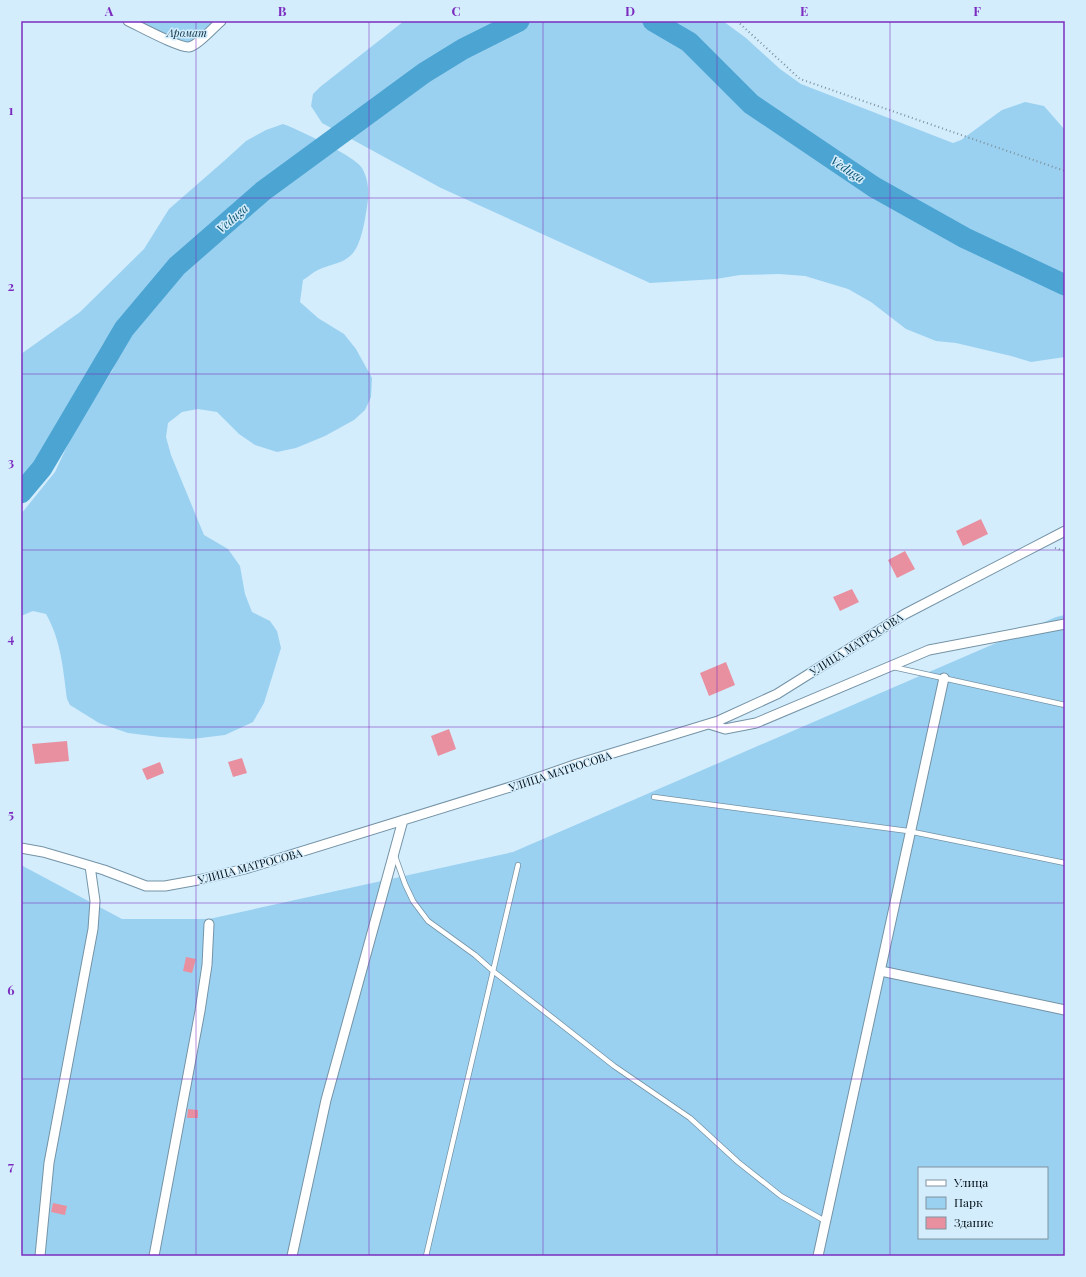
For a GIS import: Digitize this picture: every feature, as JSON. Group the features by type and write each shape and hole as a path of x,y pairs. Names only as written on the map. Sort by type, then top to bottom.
{"street":[{"path":"128,21 188,47 194,44 221,21"},
{"name":"УЛИЦА МАТРОСОВА","path":"21,848 43,852 90,866 146,886 166,886 246,869 520,784 577,764 709,724 777,694 905,614 1065,531"},
{"path":"709,724 725,729 756,722 929,650 1065,624"},
{"path":"818,1256 944,678"},
{"path":"292,1256 326,1100 403,820"},
{"path":"40,1256 49,1163 93,930 95,901 90,866"},
{"path":"154,1256 200,1010 207,965 208,924"},
{"path":"881,970 1065,1010"}],"lane":[{"path":"892,666 1065,705"},
{"path":"654,797 911,831 1065,862"},
{"path":"394,853 410,896 428,921 475,955 614,1066 690,1118 738,1162 781,1196 825,1221"},
{"path":"426,1256 518,865"}],"path":[{"path":"737,21 800,79 1065,171"}],"green space":[{"name":"Аромат","path":"134,21 216,21 191,46"},
{"path":"404,21 723,21 746,38 780,69 801,84 953,143 961,140 1002,110 1025,102 1044,106 1065,130 1065,357 1031,362 956,343 936,341 906,329 871,302 848,289 805,276 779,274 740,275 716,279 650,283 441,188 322,123 311,106 313,94 320,87"},
{"path":"283,124 338,150 357,163 365,173 368,184 367,207 362,234 356,249 349,257 341,262 316,271 303,280 300,302 318,318 344,334 356,349 372,378 371,397 365,410 354,420 325,436 296,448 277,452 255,445 239,434 217,412 198,409 182,412 168,423 166,437 171,455 204,535 228,549 240,566 245,594 252,612 270,621 277,631 281,648 264,703 253,722 225,735 192,739 128,733 99,723 70,705 67,699 63,666 58,644 46,614 33,611 21,616 21,514 55,472 75,429 112,371 126,340 118,330 106,340 101,347 85,383 72,405 31,472 21,482 21,354 80,312 144,249 169,209 246,141 266,130"},
{"path":"1065,615 1065,1256 21,1256 21,865 122,919 209,919 513,852 1056,617"}],"building":[{"path":"981,519 988,534 963,546 956,531"},
{"path":"905,551 915,569 897,578 888,560"},
{"path":"852,589 859,602 840,611 833,597"},
{"path":"726,662 735,685 709,696 700,673"},
{"path":"449,729 456,749 438,756 431,736"},
{"path":"67,741 69,761 35,764 32,744"},
{"path":"242,758 247,773 233,777 228,762"},
{"path":"160,762 164,773 147,780 142,769"},
{"path":"186,957 196,959 192,973 183,971"},
{"path":"188,1109 198,1110 198,1118 187,1118"},
{"path":"53,1203 67,1206 65,1215 51,1212"}],"waterway":[{"name":"Veduga","path":"21,493 42,468 124,329 177,266 263,191 424,73 463,49 519,21"},
{"name":"Veduga","path":"653,21 689,42 751,104 874,187 965,238 1065,285"}]}
